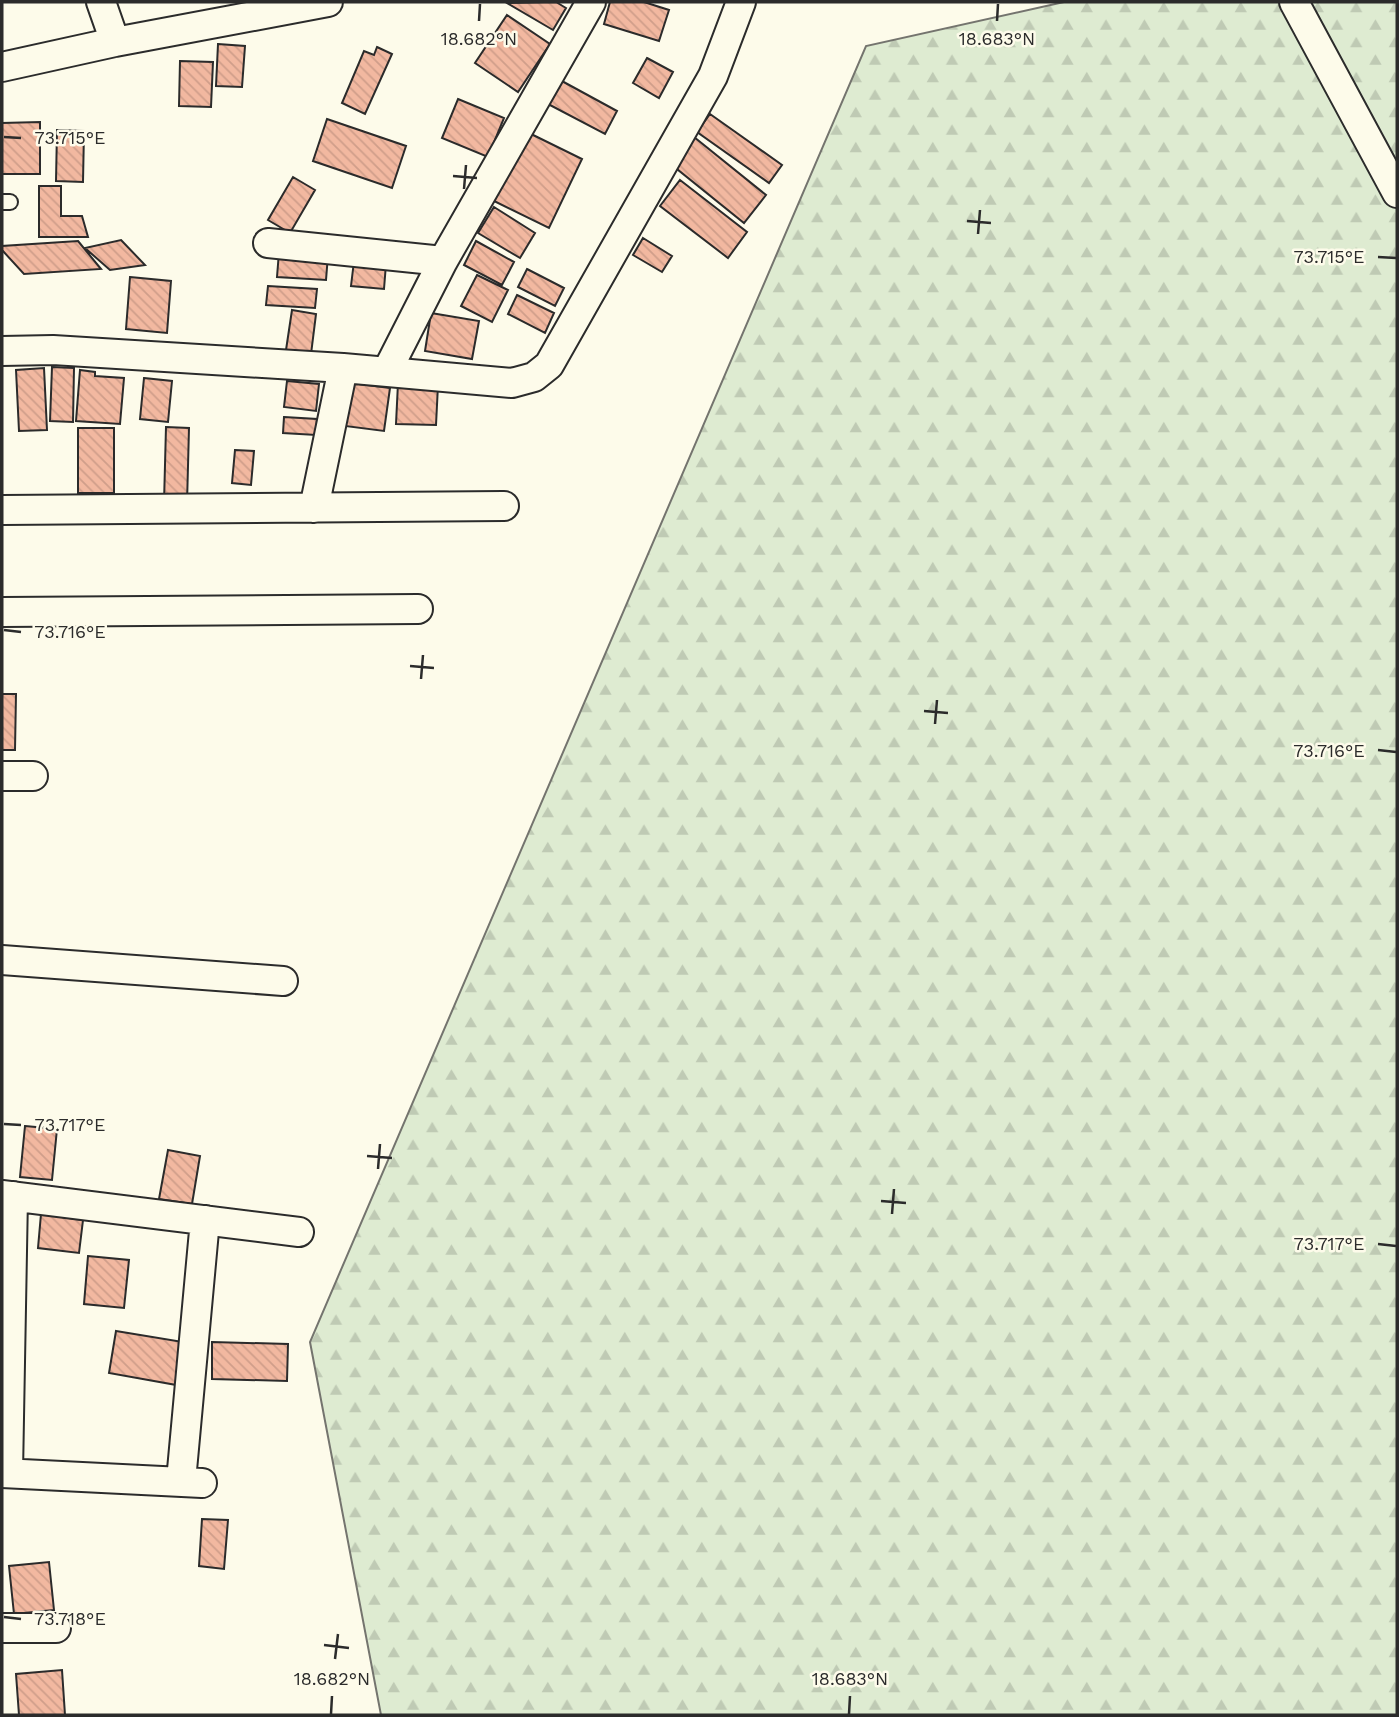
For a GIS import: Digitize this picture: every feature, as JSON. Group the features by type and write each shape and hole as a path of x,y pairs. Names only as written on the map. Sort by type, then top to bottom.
{"street":[{"path":"101,2 116,42"},
{"path":"2,67 116,42 328,2"},
{"path":"387,370 443,261 592,2"},
{"path":"2,351 53,350 387,370 512,383 534,377 549,366 713,76 741,2"},
{"path":"1294,2 1397,193"},
{"path":"268,243 443,261"},
{"path":"314,508 343,368"},
{"path":"2,510 504,506"},
{"path":"2,612 418,609"},
{"path":"2,776 33,776"},
{"path":"2,960 283,981"},
{"path":"205,1220 191,1482 5,1473 8,1195 205,1220 299,1232"},
{"path":"2,1628 56,1628"}],"green space":[{"path":"1064,2 1397,2 1397,1715 381,1715 310,1342 866,46"}],"building":[{"path":"556,2 566,8 553,30 507,3"},
{"path":"610,2 644,2 669,10 659,41 604,24"},
{"path":"507,15 550,44 518,92 475,63"},
{"path":"218,44 245,46 242,87 216,86"},
{"path":"377,47 392,54 365,114 342,103 364,51 374,55"},
{"path":"647,58 673,72 659,98 633,83"},
{"path":"180,61 213,62 211,107 179,106"},
{"path":"560,80 617,111 605,134 548,104"},
{"path":"458,99 504,118 488,157 442,138"},
{"path":"710,114 782,165 769,183 697,132"},
{"path":"327,119 406,146 392,188 313,161"},
{"path":"40,122 40,174 2,174 2,123"},
{"path":"57,130 84,131 83,182 56,181"},
{"path":"527,132 582,159 549,228 494,201"},
{"path":"694,137 766,195 744,223 672,165"},
{"path":"293,177 315,190 290,233 268,220"},
{"path":"680,180 747,232 728,258 660,206"},
{"path":"39,186 61,186 61,216 82,216 88,237 39,237"},
{"path":"494,207 535,233 520,258 478,233"},
{"path":"643,238 672,256 662,272 633,255"},
{"path":"121,240 145,265 110,270 85,248"},
{"path":"78,241 101,269 24,274 2,250 2,246"},
{"path":"476,241 514,262 502,285 464,265"},
{"path":"279,252 328,255 326,280 277,277"},
{"path":"354,261 386,264 384,289 351,286"},
{"path":"527,269 564,288 555,306 518,287"},
{"path":"477,275 508,290 492,322 461,306"},
{"path":"130,277 171,281 167,333 126,329"},
{"path":"268,286 317,289 315,308 266,305"},
{"path":"517,295 554,313 545,333 508,314"},
{"path":"292,310 316,314 311,354 286,350"},
{"path":"431,313 479,321 472,359 425,351"},
{"path":"52,367 74,368 73,422 50,421"},
{"path":"44,368 47,430 19,431 16,370"},
{"path":"80,370 95,372 95,376 124,378 120,424 76,421"},
{"path":"144,378 172,381 168,422 140,419"},
{"path":"287,381 319,384 316,411 284,407"},
{"path":"351,383 390,388 384,431 345,426"},
{"path":"398,383 438,385 436,425 396,424"},
{"path":"284,417 317,419 316,435 283,433"},
{"path":"166,427 189,428 187,504 164,503"},
{"path":"78,428 114,428 114,493 78,493"},
{"path":"235,450 254,451 251,485 232,483"},
{"path":"2,694 16,694 15,750 2,750"},
{"path":"25,1126 57,1129 52,1180 20,1177"},
{"path":"168,1150 200,1156 192,1204 159,1199"},
{"path":"41,1214 83,1220 79,1253 38,1248"},
{"path":"88,1256 129,1260 124,1308 84,1304"},
{"path":"116,1331 189,1343 182,1386 109,1373"},
{"path":"212,1342 288,1344 287,1381 212,1379"},
{"path":"202,1519 228,1520 224,1569 199,1566"},
{"path":"49,1562 54,1610 14,1614 9,1566"},
{"path":"62,1670 65,1715 19,1715 16,1674"}]}
